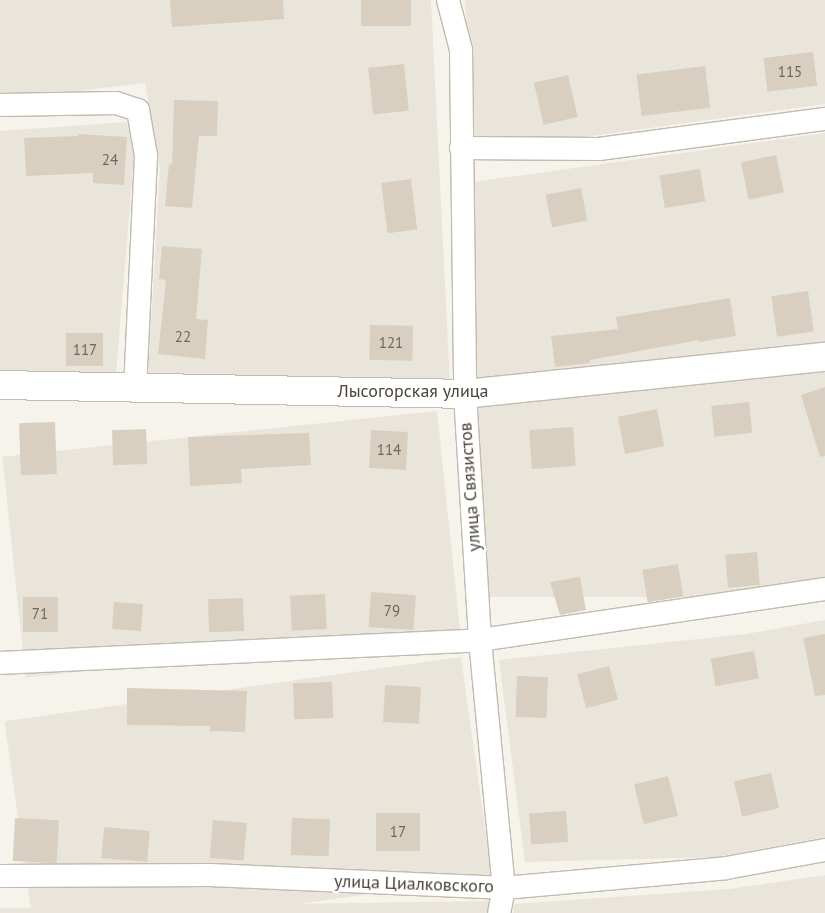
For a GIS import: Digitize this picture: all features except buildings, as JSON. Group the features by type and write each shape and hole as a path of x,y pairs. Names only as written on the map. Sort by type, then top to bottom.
{"street":[{"name":"улица Связистов","path":"448,0 461,50 465,394 480,640 504,888 500,913"},
{"path":"0,105 116,103 138,110 146,156 136,389"},
{"path":"461,148 599,149 825,119"},
{"name":"Лысогорская улица","path":"0,385 465,394 825,356"},
{"path":"0,663 480,640 825,588"},
{"name":"улица Циалковского","path":"0,876 210,875 504,888 726,868 825,850"}],"shaded area":[{"path":"0,0 431,0 450,386 148,375 160,169 145,83 0,100"},
{"path":"465,0 825,0 825,104 475,152"},
{"path":"127,122 134,156 115,386 0,387 0,131"},
{"path":"825,133 825,342 475,388 473,182"},
{"path":"475,371 825,371 825,597 475,597"},
{"path":"437,411 460,632 26,677 2,457"},
{"path":"825,620 825,837 716,857 525,862 499,660 746,634"},
{"path":"461,657 492,877 235,913 31,913 4,721"},
{"path":"825,875 825,913 513,913 514,904 730,889"},
{"path":"492,901 490,913 0,913 0,908"}]}
